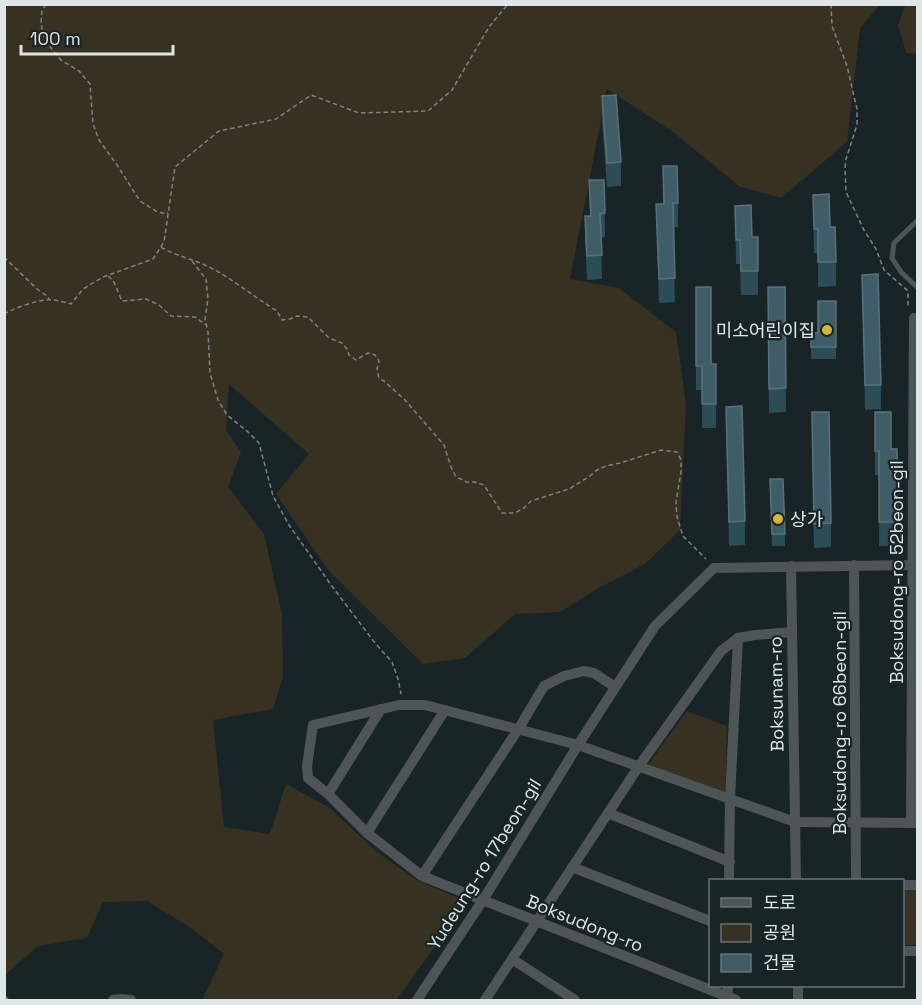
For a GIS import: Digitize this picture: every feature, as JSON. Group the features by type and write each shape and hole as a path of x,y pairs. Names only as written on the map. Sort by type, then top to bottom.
{"street":[{"name":"Boksudong-ro 52beon-gil","path":"914,823 916,318"},
{"name":"Boksudong-ro 66beon-gil","path":"854,565 856,879"},
{"path":"714,568 915,565"},
{"name":"Boksunam-ro","path":"791,566 796,879"},
{"name":"Yudeung-ro 17beon-gil","path":"417,1000 483,900 578,745 655,626 714,568"},
{"path":"485,1000 639,766 721,651 738,639 792,632"},
{"path":"729,879 730,799 738,639"},
{"path":"422,876 544,686 564,676 584,671 594,674 615,687"},
{"name":"Boksudong-ro","path":"578,745 425,705 404,705 314,725 307,766 309,778 367,833 422,876 730,1000"},
{"path":"328,794 381,709"},
{"path":"367,833 445,710"},
{"path":"578,745 795,822 914,823"},
{"path":"608,813 730,862"},
{"path":"572,867 709,920"},
{"path":"512,959 575,1000"},
{"path":"113,1000 131,1000"}],"lane":[{"path":"918,220 894,243 892,258 901,272 918,288"}],"path":[{"path":"46,4 42,11 43,35 61,60 79,71 90,84 93,124 99,140 140,201 156,211 166,214 169,212"},
{"path":"4,314 38,301 50,300 71,304 83,289 107,276 153,259 164,242 175,167 219,131 276,119 311,95 359,113 428,111 452,90 489,27 508,4"},
{"path":"831,4 832,26 847,66 857,109 857,125 846,159 846,192 876,249 884,270 908,291 908,310 916,318"},
{"path":"161,247 207,266 226,277 277,311 282,320 297,316 308,317 329,338 342,343 347,349 348,356 356,360 368,353 375,355 379,361 378,378 405,400 444,445 456,477 484,485 502,513 515,513 531,501 569,489 606,466 661,450 676,452 681,460 676,502 677,517 683,537 714,568"},
{"path":"4,257 50,300"},
{"path":"191,261 206,279 208,299 205,318 210,373 218,400 227,415 259,443 268,481 280,510 331,585 375,644 392,662 404,705"},
{"path":"107,276 113,280 122,301 146,299 159,305 171,316 195,317 207,326"},
{"path":"4,997 11,1000"}],"green space":[{"path":"5,5 880,5 860,28 847,142 781,198 739,186 673,132 607,89 570,279 619,288 676,332 686,404 680,530 645,564 595,590 560,612 515,614 465,658 423,664 328,570 276,494 309,454 229,384 226,430 241,452 228,487 264,534 282,614 283,677 273,709 213,720 224,827 270,834 286,784 330,808 377,852 418,881 468,902 396,1000 202,1000 224,954 191,928 147,901 103,902 87,938 38,946 5,975"},
{"path":"897,5 917,5 917,54 906,53 898,25 905,6"},
{"path":"687,711 727,726 725,797 648,765"},
{"path":"904,885 917,885 917,945 904,945"}],"building":[{"path":"616,95 621,162 607,163 602,96"},
{"path":"663,166 677,166 678,203 673,203 675,278 659,279 656,204 664,204"},
{"path":"589,180 604,180 605,213 600,214 602,255 587,256 585,216 591,216"},
{"path":"829,194 830,227 835,227 836,262 818,262 818,229 814,229 813,195"},
{"path":"751,205 752,237 758,237 758,271 741,271 740,240 736,240 735,206"},
{"path":"878,274 881,385 865,385 862,275"},
{"path":"696,287 711,287 711,364 716,364 716,404 702,404 702,366 696,366"},
{"path":"768,287 785,287 786,388 769,389"},
{"name":"미소어린이집","path":"818,301 836,301 836,347 811,347 811,333 818,333"},
{"path":"742,406 745,521 729,522 726,407"},
{"path":"812,412 829,412 831,523 814,524"},
{"path":"875,412 891,412 891,449 897,449 898,522 879,522 879,451 875,451"},
{"name":"상가","path":"770,479 783,479 785,534 772,534"}],"place":[{"name":"미소어린이집","path":"827,330"},
{"name":"상가","path":"778,519"}]}
